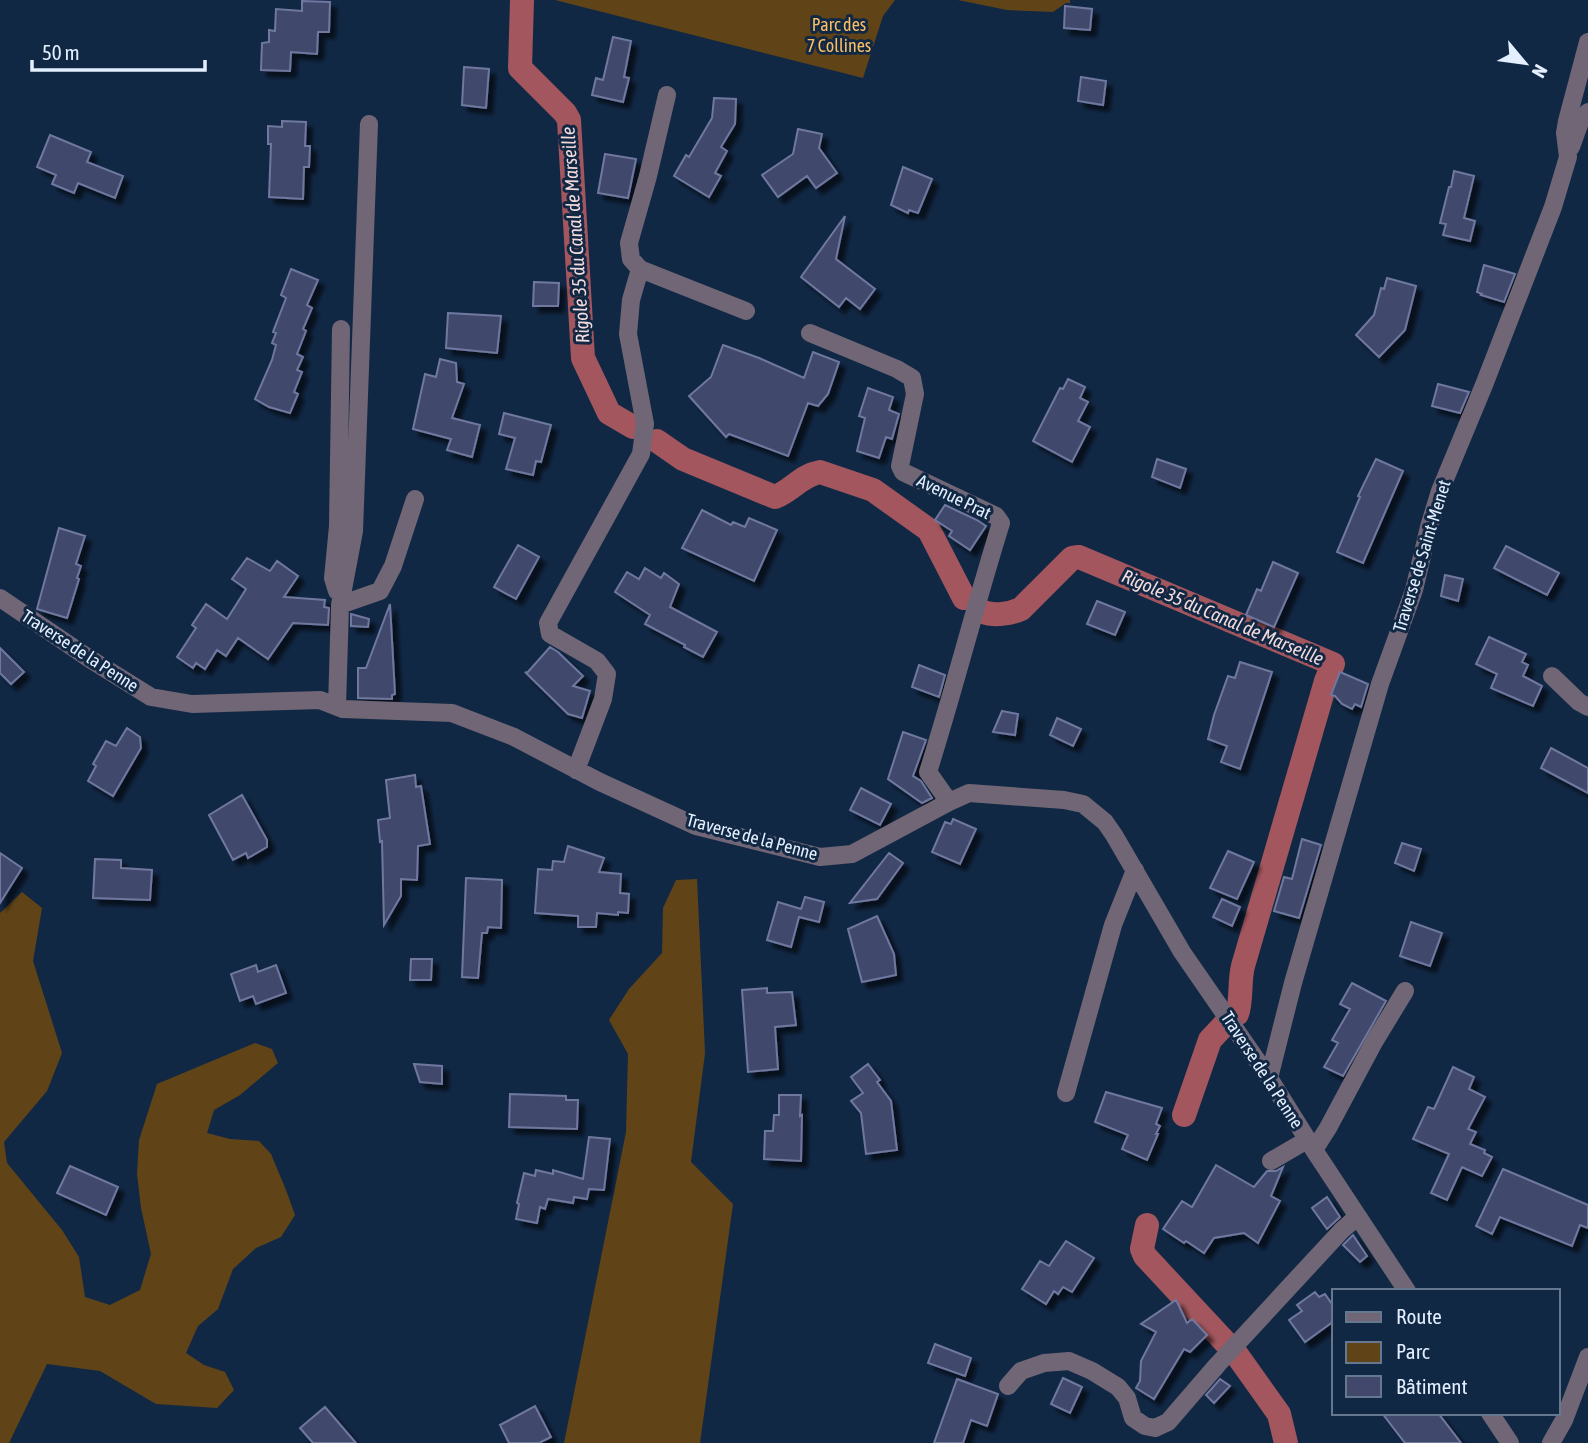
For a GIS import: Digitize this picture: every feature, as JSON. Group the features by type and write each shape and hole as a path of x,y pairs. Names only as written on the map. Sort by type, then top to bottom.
{"street":[{"name":"Traverse de Saint-Menet","path":"1269,1078 1293,983 1380,684 1414,590 1440,491 1553,207 1568,157 1565,134 1567,121 1588,42"},
{"path":"667,95 629,243 631,259 640,269 746,311"},
{"path":"1568,157 1581,119 1588,112"},
{"path":"337,707 340,605 354,531 369,124"},
{"path":"576,770 603,699 607,674 597,661 550,634 548,623 641,454 645,424 628,334 631,300 640,269"},
{"path":"340,605 333,578 338,526 341,329"},
{"name":"Avenue Prat","path":"810,332 912,378 915,394 900,466 903,472 996,516 1001,523 928,772 949,802"},
{"path":"340,605 380,591 393,566 415,499"},
{"name":"Traverse de la Penne","path":"0,598 151,697 192,704 320,700 343,709 452,713 514,737 600,782 696,826 820,857 852,854 969,793 1064,800 1083,804 1105,822 1182,952 1269,1078 1406,1289"},
{"path":"1552,676 1579,702 1588,706"},
{"path":"1066,1093 1113,925 1135,870"},
{"path":"1270,1161 1310,1145 1328,1128 1405,991"},
{"path":"1009,1386 1021,1371 1044,1363 1069,1361 1118,1387 1127,1398 1133,1418 1145,1426 1152,1436 1168,1422 1218,1364 1357,1217"},
{"path":"1551,1443 1564,1420 1588,1357"},
{"path":"1491,1415 1510,1443"}],"green space":[{"name":"Parc des 7 Collines","path":"555,0 895,0 883,16 863,78"},
{"path":"958,0 1070,0 1070,3 1053,12 1007,10"},
{"path":"697,879 705,1053 691,1162 733,1204 700,1443 564,1443 626,1132 628,1054 609,1020 629,989 662,953 663,908 676,880"},
{"path":"22,892 42,908 33,961 62,1053 47,1091 4,1142 7,1163 62,1230 79,1257 85,1297 110,1305 140,1290 151,1254 137,1174 139,1140 157,1084 255,1043 272,1049 278,1063 240,1095 214,1110 207,1133 230,1139 259,1141 271,1154 295,1215 281,1237 256,1248 233,1269 218,1309 198,1326 186,1353 204,1365 225,1372 234,1390 217,1408 156,1404 100,1371 47,1364 9,1443 0,1443 0,913"}],"building":[{"path":"302,1 330,2 329,32 318,32 317,54 291,52 290,71 261,70 262,43 269,42 269,30 275,31 276,9 302,11"},
{"path":"1065,6 1092,9 1090,30 1064,28"},
{"path":"613,37 631,41 624,77 629,78 623,102 592,95 596,78 603,80"},
{"path":"464,67 489,69 486,108 462,105"},
{"path":"1081,77 1106,81 1103,105 1078,101"},
{"path":"714,98 736,99 735,124 721,147 727,151 715,173 721,176 709,197 674,176 686,155 689,157 712,118"},
{"path":"282,121 306,122 305,146 310,146 309,167 304,167 303,199 269,197 271,144 268,144 268,126 282,127"},
{"path":"798,129 822,134 819,148 837,173 816,188 807,176 778,197 762,175 793,154"},
{"path":"50,135 91,152 87,162 123,176 115,198 78,183 74,193 52,184 56,175 37,167"},
{"path":"605,154 636,159 628,198 598,193"},
{"path":"903,167 932,179 918,213 909,210 908,213 891,205"},
{"path":"1454,171 1474,176 1464,218 1475,221 1470,241 1443,235 1446,224 1440,223"},
{"path":"845,216 836,259 875,289 860,309 846,298 839,307 801,277"},
{"path":"1484,265 1515,274 1504,302 1477,292"},
{"path":"291,269 318,280 307,305 312,308 297,354 303,357 297,370 302,372 294,392 298,394 290,413 269,407 255,399 272,360 276,345 272,343 276,333 273,332 286,298 281,295"},
{"path":"1387,278 1416,286 1405,330 1379,357 1356,335 1374,315 1381,288 1384,289"},
{"path":"534,282 559,283 558,306 533,306"},
{"path":"448,313 501,316 497,353 446,348"},
{"path":"723,345 804,378 813,352 839,362 828,394 818,406 808,403 788,456 729,434 726,437 689,396 711,377"},
{"path":"440,359 456,363 457,382 464,384 452,418 480,425 472,457 447,450 451,439 413,429 425,374 436,377"},
{"path":"1068,379 1085,387 1080,398 1088,402 1078,421 1090,427 1072,462 1033,441 1060,388 1063,389"},
{"path":"1438,384 1469,392 1460,413 1432,406"},
{"path":"868,388 893,397 889,410 899,414 892,439 886,437 879,458 857,451 865,418 859,416"},
{"path":"504,413 551,425 541,462 536,461 533,475 506,469 515,438 499,434"},
{"path":"1157,459 1186,469 1180,488 1152,477"},
{"path":"1376,459 1403,471 1363,563 1337,552 1360,497 1358,496"},
{"path":"945,505 986,526 970,550 949,536 952,531 935,520"},
{"path":"702,510 731,525 733,522 745,527 749,518 777,530 754,581 682,548"},
{"path":"59,528 85,536 76,564 81,566 77,578 79,579 67,618 37,609"},
{"path":"518,545 539,557 516,599 494,587"},
{"path":"1506,546 1559,573 1547,595 1494,568"},
{"path":"247,558 270,571 277,561 298,576 284,597 325,600 324,607 329,608 328,625 293,623 268,659 238,638 226,656 217,650 205,669 196,663 193,668 177,657 196,628 192,625 206,604 227,619 246,589 232,579"},
{"path":"1273,562 1298,573 1274,627 1246,615 1257,589 1261,591"},
{"path":"645,568 661,578 664,573 679,584 670,607 717,632 703,657 645,624 650,615 615,592 627,572 639,579"},
{"path":"1445,575 1463,579 1458,601 1441,596"},
{"path":"1097,601 1125,612 1115,635 1087,624"},
{"path":"390,604 395,694 392,699 358,698 358,668 366,668"},
{"path":"351,614 369,619 368,627 351,626"},
{"path":"1489,637 1526,654 1522,662 1528,665 1523,676 1542,686 1533,706 1491,688 1497,674 1476,664"},
{"path":"550,647 583,676 573,686 590,691 582,718 568,714 525,672 527,673"},
{"path":"0,648 24,672 11,684 0,673"},
{"path":"1240,662 1272,672 1240,769 1221,762 1227,746 1208,739 1228,676 1235,678"},
{"path":"919,665 945,675 939,697 912,687"},
{"path":"1340,672 1368,684 1361,707 1355,704 1352,709 1331,695"},
{"path":"1002,711 1018,714 1015,735 993,732"},
{"path":"1057,718 1081,729 1073,746 1050,735"},
{"path":"127,728 140,737 141,748 113,796 88,781 96,766 93,764 106,741 116,746"},
{"path":"903,732 926,740 913,776 921,781 932,798 922,803 888,779"},
{"path":"1551,748 1588,768 1588,793 1541,768"},
{"path":"415,775 416,787 421,786 430,844 418,846 417,880 401,879 401,896 384,925 382,841 380,842 378,820 390,818 386,780"},
{"path":"861,788 891,804 880,825 850,810"},
{"path":"242,795 267,840 267,847 248,858 246,853 233,860 209,815"},
{"path":"953,819 976,829 960,864 932,852 945,822 951,824"},
{"path":"1302,839 1321,845 1299,918 1274,911 1284,877 1292,879"},
{"path":"1402,843 1421,849 1414,871 1395,863"},
{"path":"568,846 604,858 599,872 621,874 620,893 629,894 628,913 597,913 596,927 578,927 578,916 535,913 538,869 552,870 553,861 564,862"},
{"path":"1228,851 1254,862 1237,899 1210,888"},
{"path":"0,853 22,868 0,903"},
{"path":"889,853 903,863 877,899 850,903"},
{"path":"95,859 121,860 121,868 152,870 150,900 93,898"},
{"path":"466,878 502,880 501,928 488,927 487,933 482,933 478,978 462,977"},
{"path":"805,897 824,902 819,922 799,917 791,947 767,940 778,902 801,909"},
{"path":"1222,899 1240,907 1232,926 1213,917"},
{"path":"877,916 894,954 896,975 862,982 848,929"},
{"path":"1411,922 1442,933 1430,966 1400,956"},
{"path":"411,959 432,959 431,980 410,980"},
{"path":"256,965 258,972 276,965 286,993 256,1004 253,996 240,1001 231,974"},
{"path":"1352,983 1386,1001 1343,1076 1324,1067 1338,1043 1332,1040 1350,1009 1340,1004"},
{"path":"767,988 767,993 792,992 796,1025 775,1027 778,1069 748,1072 742,990"},
{"path":"414,1064 442,1066 442,1084 420,1082"},
{"path":"868,1064 891,1101 897,1150 866,1154 861,1113 851,1101 863,1093 851,1077"},
{"path":"1453,1067 1474,1077 1469,1089 1485,1097 1468,1129 1476,1132 1470,1144 1485,1150 1484,1153 1492,1157 1482,1176 1462,1167 1447,1200 1431,1193 1449,1154 1413,1139 1428,1107 1434,1109"},
{"path":"1106,1092 1162,1108 1156,1124 1160,1126 1158,1134 1147,1160 1122,1149 1128,1135 1095,1122"},
{"path":"510,1094 566,1096 566,1100 578,1100 577,1129 509,1127"},
{"path":"779,1095 801,1095 801,1161 764,1159 765,1131 773,1131 774,1115 779,1115"},
{"path":"589,1137 610,1139 604,1190 589,1189 587,1199 574,1197 573,1203 548,1199 545,1209 540,1207 537,1223 516,1219 524,1173 535,1176 536,1170 553,1174 553,1170 583,1179"},
{"path":"1216,1165 1254,1187 1267,1171 1276,1171 1283,1167 1271,1196 1280,1201 1258,1243 1244,1233 1214,1238 1204,1253 1163,1229 1182,1201 1192,1207"},
{"path":"70,1166 118,1187 106,1215 57,1193"},
{"path":"1503,1169 1588,1205 1588,1228 1580,1225 1572,1246 1500,1217 1492,1234 1476,1226"},
{"path":"1327,1197 1340,1217 1327,1229 1312,1208"},
{"path":"1353,1235 1367,1256 1360,1262 1343,1245"},
{"path":"1066,1241 1094,1258 1072,1292 1063,1287 1058,1294 1054,1291 1046,1304 1022,1289 1040,1261 1049,1266"},
{"path":"1315,1292 1319,1297 1325,1294 1332,1304 1332,1322 1305,1342 1289,1320 1302,1311 1297,1305"},
{"path":"1176,1300 1187,1323 1192,1319 1207,1335 1190,1352 1184,1349 1154,1399 1136,1388 1140,1381 1141,1361 1156,1332 1141,1324"},
{"path":"935,1344 971,1358 965,1376 928,1363"},
{"path":"1063,1378 1082,1387 1070,1413 1051,1404"},
{"path":"957,1379 998,1394 987,1426 971,1420 963,1443 934,1443"},
{"path":"1220,1379 1230,1386 1214,1403 1206,1395"},
{"path":"535,1406 551,1437 539,1443 509,1443 500,1425"},
{"path":"325,1407 356,1443 313,1443 300,1428"},
{"path":"1384,1415 1440,1415 1461,1443 1405,1443"}],"waterway":[{"name":"Rigole 35 du Canal de Marseille","path":"522,0 520,68 569,120 583,358 609,413 633,427"},
{"name":"Rigole 35 du Canal de Marseille","path":"657,441 683,459 775,497 808,476 820,472 873,490 929,530 964,598"},
{"name":"Rigole 35 du Canal de Marseille","path":"983,612 1002,614 1021,609 1072,558 1079,557 1333,664 1243,966 1237,1014"},
{"name":"Rigole 35 du Canal de Marseille","path":"1184,1115 1210,1040 1225,1024"},
{"path":"1147,1225 1142,1249 1145,1256 1226,1343"},
{"path":"1237,1355 1279,1414 1286,1443"}]}
